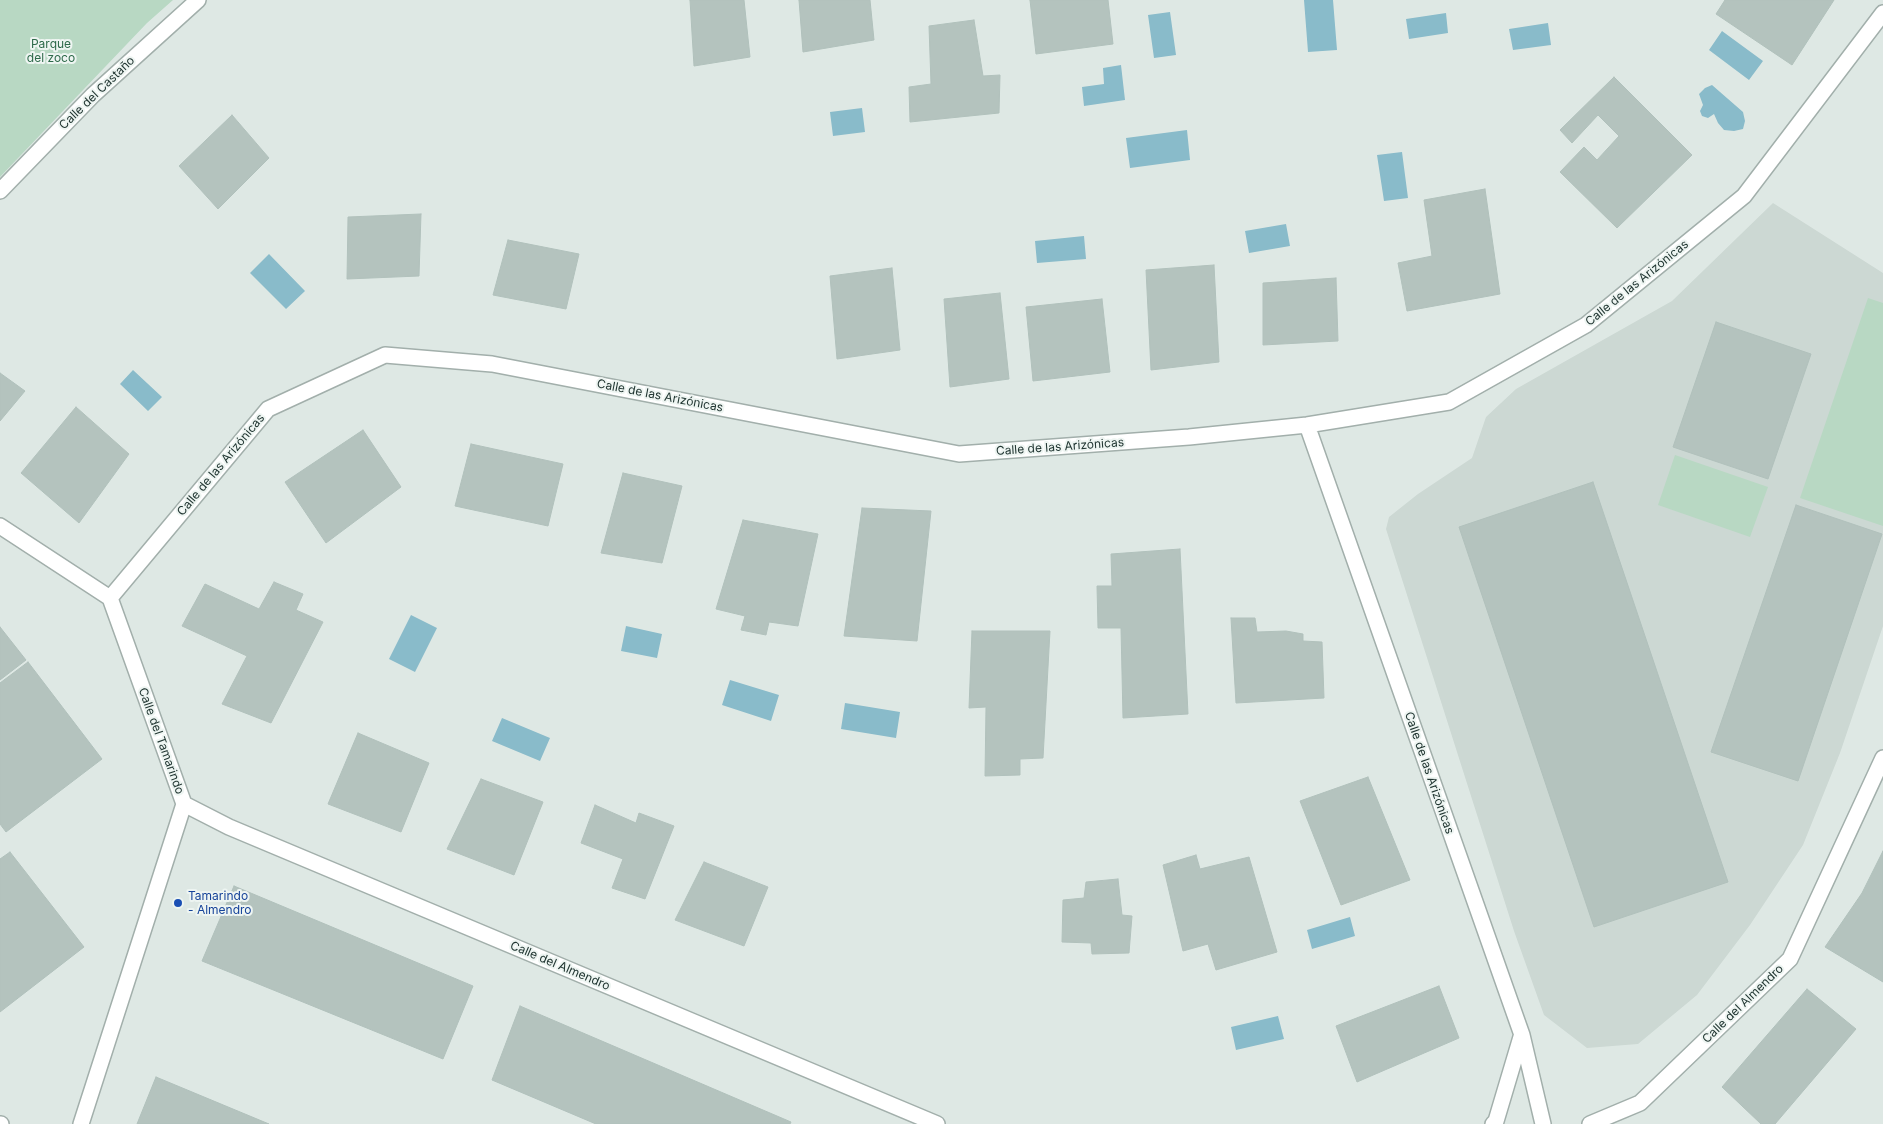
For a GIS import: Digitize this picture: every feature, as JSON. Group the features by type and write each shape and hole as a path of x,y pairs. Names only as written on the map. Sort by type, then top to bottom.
{"street":[{"name":"Calle del Castaño","path":"0,191 93,95 198,0"},
{"name":"Calle de las Arizónicas","path":"110,598 268,409 385,356 492,364 959,454 1189,437 1307,425 1449,402 1586,325 1744,196 1883,13"},
{"name":"Calle de las Arizónicas","path":"1307,425 1522,1035 1543,1124"},
{"path":"0,526 110,598"},
{"name":"Calle del Tamarindo","path":"81,1124 184,804 110,598"},
{"name":"Calle del Almendro","path":"1590,1124 1640,1103 1790,959 1883,758"},
{"name":"Calle del Almendro","path":"184,804 238,831 937,1124"},
{"path":"1493,1124 1496,1121 1522,1035"}],"shaded area":[{"path":"1773,203 1883,273 1883,626 1840,753 1803,845 1750,925 1697,995 1638,1044 1587,1048 1544,1015 1514,931 1386,529 1389,517 1418,494 1472,458 1486,417 1516,389 1672,301"}],"green space":[{"name":"Parque del zoco","path":"0,0 173,0 147,23 0,177"},
{"path":"1868,298 1883,303 1883,526 1800,498"},
{"path":"1675,455 1768,487 1750,537 1658,505"}],"water":[{"path":"1304,0 1333,0 1337,50 1308,52"},
{"path":"1170,12 1176,55 1154,58 1148,15"},
{"path":"1446,13 1448,33 1409,39 1406,19"},
{"path":"1548,23 1551,45 1513,50 1509,29"},
{"path":"1722,31 1763,61 1749,80 1709,50"},
{"path":"1121,65 1125,100 1084,106 1082,87 1104,84 1103,68"},
{"path":"1712,85 1743,112 1745,121 1743,129 1734,131 1724,130 1714,114 1708,118 1702,116 1700,111 1703,105 1699,94 1705,88"},
{"path":"862,108 865,132 833,136 830,112"},
{"path":"1187,130 1190,160 1130,168 1126,138"},
{"path":"1402,152 1408,198 1384,201 1377,155"},
{"path":"1286,224 1290,246 1249,253 1245,231"},
{"path":"1084,236 1086,259 1037,263 1035,241"},
{"path":"269,254 305,291 286,309 250,273"},
{"path":"133,370 162,397 148,411 120,384"},
{"path":"411,615 437,628 415,672 389,659"},
{"path":"626,626 662,634 657,658 621,651"},
{"path":"730,680 779,695 771,721 722,705"},
{"path":"845,703 900,712 896,738 841,729"},
{"path":"502,718 550,738 540,761 492,741"},
{"path":"1350,917 1355,936 1312,949 1307,930"},
{"path":"1278,1016 1284,1039 1236,1050 1231,1027"}],"building":[{"path":"690,0 744,0 750,57 694,66"},
{"path":"799,0 870,0 874,40 803,52"},
{"path":"1030,0 1108,0 1113,44 1036,54"},
{"path":"1725,0 1834,0 1792,65 1716,14"},
{"path":"974,20 983,76 1000,75 999,113 910,122 909,87 931,84 929,26"},
{"path":"1614,77 1692,155 1617,228 1560,172 1584,147 1597,160 1619,136 1598,115 1572,143 1560,130"},
{"path":"232,115 269,158 218,209 179,166"},
{"path":"1485,189 1500,294 1407,311 1398,263 1432,256 1424,200"},
{"path":"421,214 419,276 347,279 348,217"},
{"path":"508,240 579,254 566,309 493,295"},
{"path":"1214,265 1219,362 1151,370 1146,270"},
{"path":"892,268 900,350 837,359 830,276"},
{"path":"1336,278 1338,341 1263,345 1263,283"},
{"path":"1000,293 1009,379 950,387 944,299"},
{"path":"1102,299 1110,372 1033,381 1026,307"},
{"path":"1716,322 1811,354 1768,479 1673,447"},
{"path":"0,373 25,391 0,421"},
{"path":"76,407 129,454 79,523 21,473"},
{"path":"363,430 401,487 326,543 285,482"},
{"path":"471,444 563,464 548,526 455,506"},
{"path":"623,473 682,486 662,563 601,553"},
{"path":"1593,482 1728,882 1594,927 1459,527"},
{"path":"1796,505 1882,534 1798,781 1711,752"},
{"path":"862,508 931,511 917,641 844,636"},
{"path":"743,520 818,534 798,626 769,622 766,635 741,630 745,616 716,609"},
{"path":"1180,549 1188,714 1123,718 1121,628 1098,628 1097,586 1112,586 1111,554"},
{"path":"274,582 303,594 296,610 323,622 271,723 222,704 247,656 182,626 205,584 259,609"},
{"path":"1231,618 1255,618 1257,632 1286,631 1303,634 1303,641 1322,642 1324,698 1236,703"},
{"path":"0,627 26,660 0,680"},
{"path":"972,631 1050,631 1043,758 1020,759 1020,775 985,776 986,707 969,708"},
{"path":"28,662 102,759 6,832 0,824 0,683"},
{"path":"358,733 429,763 401,832 328,804"},
{"path":"1368,777 1410,880 1341,905 1300,801"},
{"path":"481,779 543,802 514,875 447,849"},
{"path":"595,805 636,823 639,813 674,826 645,899 612,888 623,859 581,843"},
{"path":"1883,851 1883,982 1825,947 1862,893"},
{"path":"10,852 84,947 0,1012 0,859"},
{"path":"1196,855 1200,869 1249,857 1277,952 1216,970 1208,944 1183,951 1163,865"},
{"path":"704,862 768,887 744,946 675,920"},
{"path":"1118,879 1122,915 1132,916 1129,953 1092,954 1091,943 1062,942 1063,900 1084,898 1086,882"},
{"path":"234,886 473,986 443,1059 202,961"},
{"path":"1439,986 1459,1038 1357,1082 1336,1026"},
{"path":"1807,989 1856,1029 1775,1124 1761,1124 1722,1087"},
{"path":"520,1006 791,1122 790,1124 596,1124 492,1080"},
{"path":"156,1077 269,1124 137,1124"}],"place":[{"name":"Tamarindo - Almendro","path":"178,903"}]}
